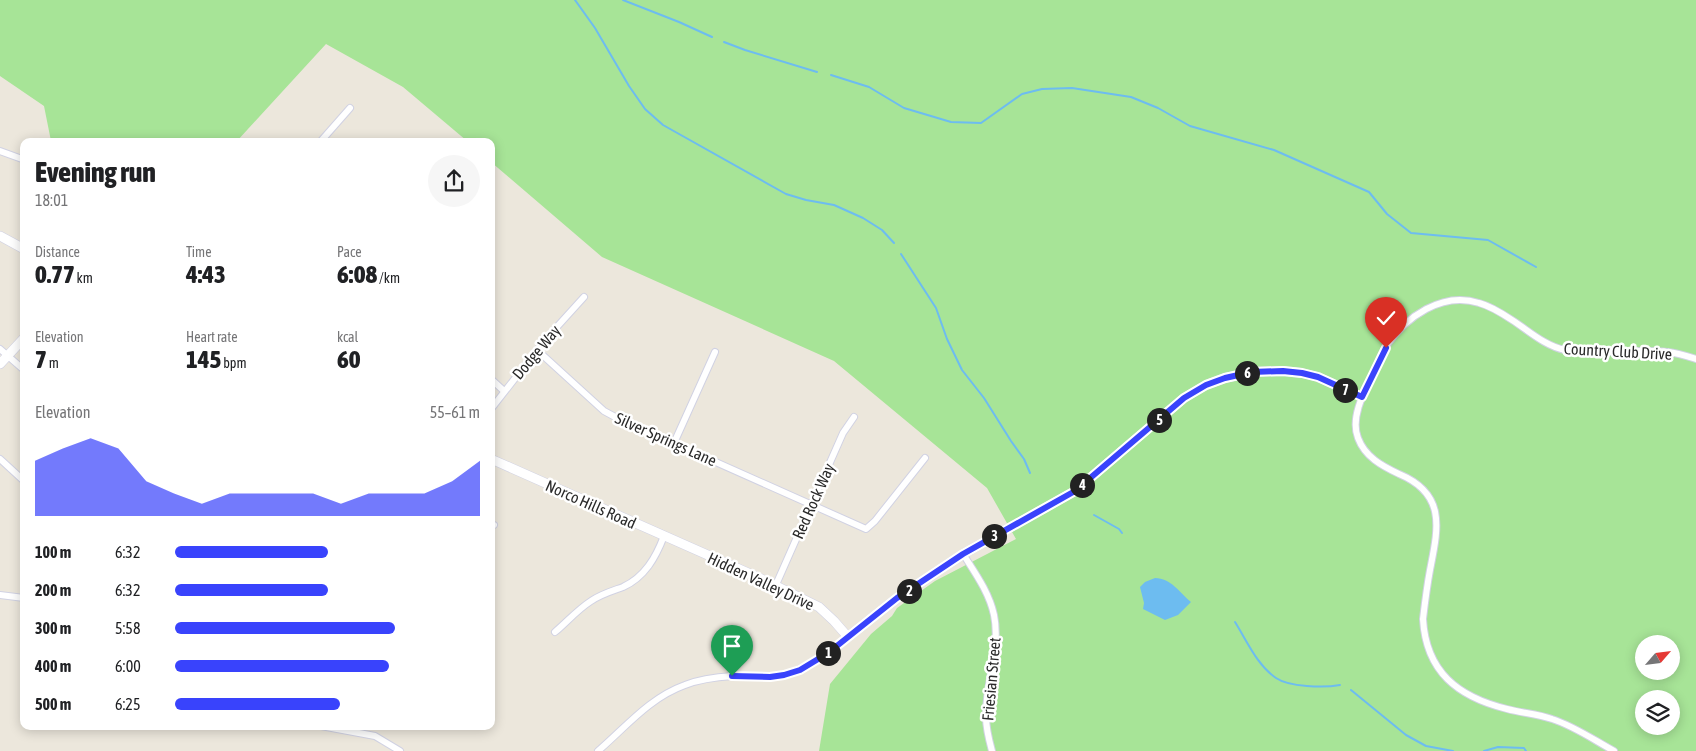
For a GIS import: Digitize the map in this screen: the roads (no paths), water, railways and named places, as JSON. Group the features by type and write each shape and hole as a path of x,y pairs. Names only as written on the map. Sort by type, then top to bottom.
{"street":[{"path":"324,138 350,108"},
{"path":"0,150 20,158"},
{"path":"0,236 20,247"},
{"name":"Dodge Way","path":"495,403 537,350 584,297"},
{"name":"Country Club Drive","path":"1614,751 1559,721 1505,709 1476,700 1463,693 1445,678 1429,652 1423,619 1437,535 1436,514 1428,495 1419,485 1408,477 1381,466 1366,453 1357,438 1356,417 1362,397 1386,348 1401,328 1416,315 1433,305 1449,301 1479,303 1557,348 1580,351 1666,352 1696,360"},
{"path":"0,364 20,343"},
{"path":"0,349 20,366"},
{"name":"Silver Springs Lane","path":"537,350 604,411 866,529 875,521 925,458"},
{"path":"674,443 714,352"},
{"path":"598,751 656,699 671,691 704,680 732,676 770,677 784,675 800,670 815,661 828,653 897,598 963,554 1075,491 1184,398 1206,385 1225,378 1252,372 1283,371 1318,377 1362,397"},
{"path":"495,383 504,391"},
{"name":"Red Rock Way","path":"775,587 843,433 854,417"},
{"path":"0,458 20,477"},
{"name":"Norco Hills Road","path":"495,461 691,548"},
{"path":"555,632 579,608 640,576 651,563 664,536"},
{"name":"Hidden Valley Drive","path":"691,548 819,607 848,637"},
{"name":"Friesian Street","path":"963,554 988,596 994,616 996,636 986,716 988,738 992,751"},
{"path":"0,595 20,598"},
{"path":"343,730 375,736 400,751"}],"water":[{"path":"1155,578 1171,583 1191,602 1178,615 1165,620 1143,609 1144,603 1140,587 1145,582"}],"waterway":[{"path":"575,0 595,28 629,86 645,109 663,125 786,194 834,205 863,218 882,230 894,243"},
{"path":"623,0 712,37"},
{"path":"724,42 817,72"},
{"path":"831,75 869,87 904,108 951,122 981,123 1022,94 1042,89 1072,88 1131,97 1158,108 1190,126 1274,150 1369,192 1387,214 1411,233 1488,240 1536,267"},
{"path":"901,254 936,308 947,339 962,370 984,398 1024,459 1030,473"},
{"path":"1094,515 1119,529 1122,533"},
{"path":"1235,622 1258,660 1276,678 1289,683 1307,686 1340,685"},
{"path":"1351,690 1406,735 1426,746 1453,751"},
{"path":"1484,751 1498,747 1524,748 1526,751"}]}
